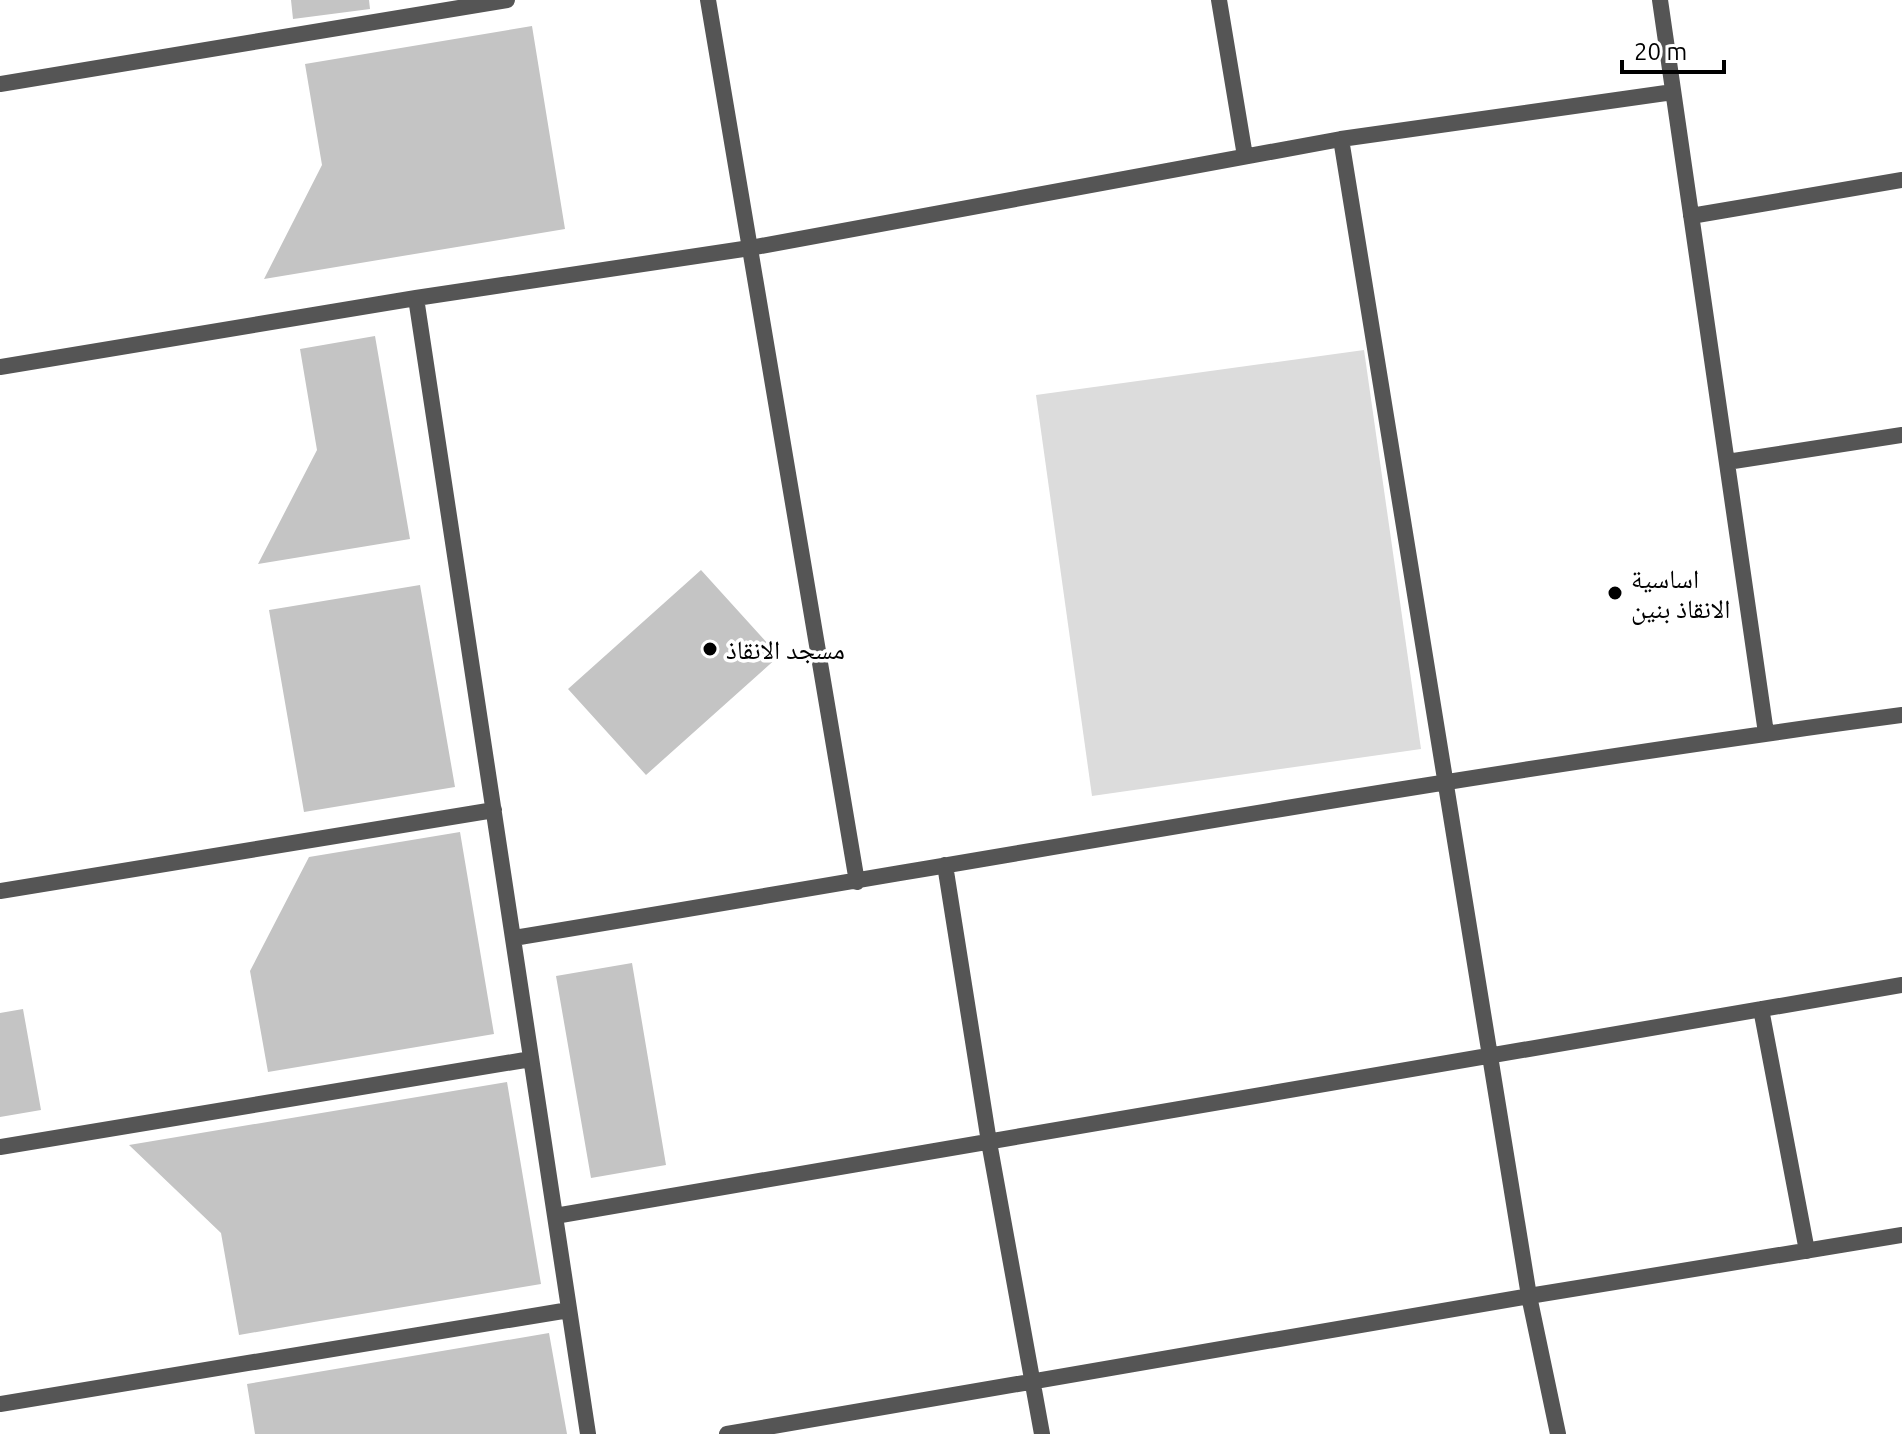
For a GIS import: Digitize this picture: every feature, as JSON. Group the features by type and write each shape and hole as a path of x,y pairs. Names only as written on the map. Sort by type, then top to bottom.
{"street":[{"path":"0,84 507,0"},
{"path":"708,0 857,882"},
{"path":"1219,0 1245,156"},
{"path":"1660,0 1766,733"},
{"path":"0,367 416,298 750,248 1341,139 1673,92"},
{"path":"1341,139 1529,1296 1558,1434"},
{"path":"1691,216 1902,180"},
{"path":"416,298 588,1434"},
{"path":"1727,462 1902,435"},
{"path":"514,938 1444,783 1902,715"},
{"path":"0,891 494,810"},
{"path":"945,865 989,1142 1042,1434"},
{"path":"555,1216 1902,985"},
{"path":"1761,1009 1807,1251"},
{"path":"0,1147 531,1059"},
{"path":"727,1434 1902,1235"},
{"path":"0,1404 569,1310"}],"shaded area":[{"path":"1364,350 1421,749 1092,796 1036,395"}],"building":[{"path":"291,0 369,0 370,9 293,19"},
{"path":"532,26 565,229 264,279 322,165 305,64"},
{"path":"375,336 410,539 258,564 317,450 300,349"},
{"path":"701,570 779,656 646,775 568,689"},
{"path":"420,585 455,787 304,812 269,610"},
{"path":"460,832 494,1034 268,1072 250,971 309,857"},
{"path":"632,963 666,1165 591,1178 556,976"},
{"path":"23,1009 41,1110 0,1117 0,1013"},
{"path":"507,1082 541,1284 239,1335 221,1233 129,1145"},
{"path":"549,1333 567,1434 255,1434 247,1384"}],"place":[{"name":"اساسية الانقاذ بنين","path":"1615,593"},
{"name":"مسجد الانقاذ","path":"710,649"}]}
